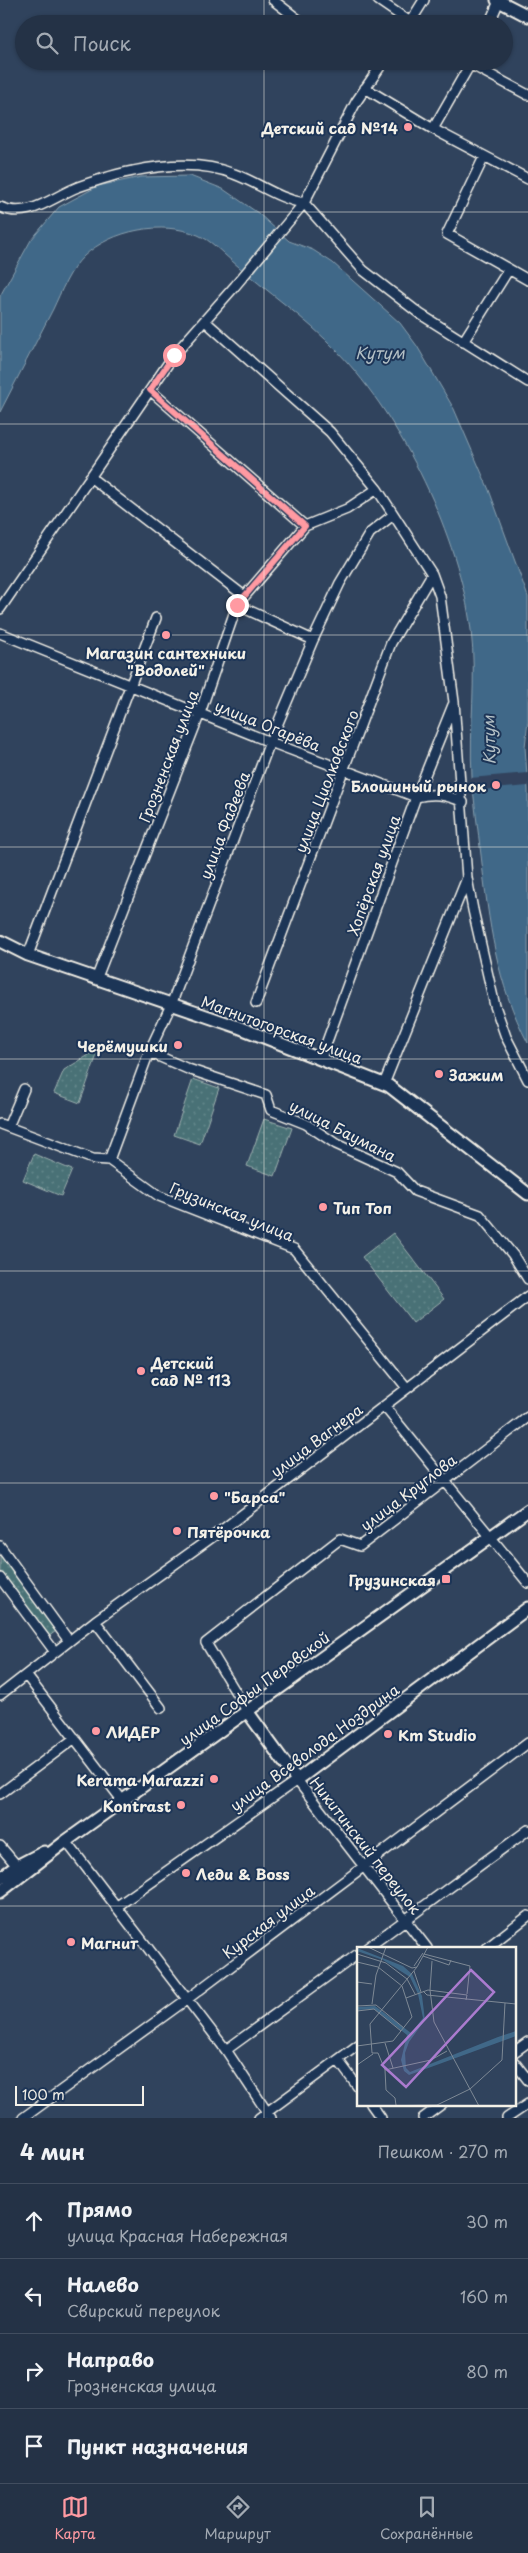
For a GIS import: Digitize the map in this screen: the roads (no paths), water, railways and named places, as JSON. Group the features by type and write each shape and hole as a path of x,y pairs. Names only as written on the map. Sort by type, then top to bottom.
{"main road":[{"path":"498,0 528,16"},
{"name":"Магнитогорская улица","path":"0,941 28,955 97,977 321,1058 384,1084 528,1194"},
{"name":"улица Софьи Перовской","path":"0,1892 122,1800 528,1510"},
{"name":"улица Всеволода Ноздрина","path":"297,1780 528,1608"},
{"name":"Никитинский переулок","path":"247,1711 297,1780"},
{"path":"0,1878 17,1866 66,1841"}],"street":[{"path":"273,0 292,15"},
{"path":"378,0 400,15"},
{"path":"416,15 424,0"},
{"path":"492,15 498,0"},
{"path":"0,609 174,355 235,286 304,203 365,88 377,70"},
{"path":"433,129 467,70"},
{"path":"483,70 528,95"},
{"path":"365,88 433,129 528,179"},
{"path":"484,156 447,234 528,280"},
{"path":"0,207 12,213 36,208 77,188 123,174 184,163 233,173 287,201 304,203 363,270 420,314 528,382"},
{"path":"463,342 509,269"},
{"path":"205,320 330,432 377,489 432,574 440,596 454,702 463,802 467,878 495,1006 506,1038 528,1080"},
{"path":"150,390 305,526"},
{"path":"90,477 243,595"},
{"name":"Грозненская улица","path":"97,977 200,713 237,605 243,595 305,526 347,509 377,489"},
{"name":"улица Фадеева","path":"109,1160 149,1052 171,1005 270,742 313,640 340,583 370,533 393,515"},
{"name":"улица Циолковского","path":"256,1003 345,770 391,643 432,574"},
{"path":"237,605 313,640"},
{"path":"28,955 156,618"},
{"name":"улица Огарёва","path":"0,633 270,742 416,797"},
{"name":"Хопёрская улица","path":"321,1058 416,797 454,702"},
{"path":"416,797 431,793 450,796 463,802"},
{"path":"384,1084 467,878"},
{"name":"улица Баумана","path":"149,1052 188,1069 266,1095 271,1110 306,1124 336,1144 398,1172 415,1191 480,1215 513,1256 528,1279"},
{"path":"4,1126 24,1090"},
{"name":"Грузинская улица","path":"4,1126 93,1159 109,1160 159,1196 294,1249 407,1388"},
{"name":"улица Вагнера","path":"0,1695 95,1621 222,1530 528,1296"},
{"path":"384,1406 528,1583"},
{"name":"улица Круглова","path":"247,1711 206,1643 340,1539 360,1546 446,1482 528,1417"},
{"path":"0,1546 69,1641"},
{"path":"0,1578 55,1652"},
{"path":"95,1621 162,1708"},
{"path":"26,1675 122,1800"},
{"path":"0,1794 75,1738"},
{"name":"Курская улица","path":"23,2118 186,2000 528,1743"},
{"name":"Никитинский переулок","path":"297,1780 425,1947"},
{"name":"улица Всеволода Ноздрина","path":"116,1907 297,1780"},
{"path":"368,1947 528,1830"},
{"path":"66,1841 226,2050 266,2116 357,2046"},
{"path":"0,1846 17,1866"},
{"path":"488,1947 528,1916"},
{"path":"226,2050 357,1955"},
{"path":"516,2051 528,2042"},
{"path":"338,2060 357,2086"},
{"path":"516,2065 528,2080"},
{"path":"508,2118 528,2104"},
{"path":"372,2106 381,2118"},
{"path":"423,2118 439,2106"}],"water":[{"name":"Кутум","path":"190,176 223,189 258,213 289,241 313,250 333,263 400,323 417,346 454,409 489,490 528,597 528,720 525,747 528,790 528,1043 508,998 501,975 487,905 472,776 473,648 465,594 441,519 424,482 385,411 362,380 338,352 300,316 208,240 184,231 169,228 153,228 123,234 109,240 95,247 74,267 0,412 0,296 31,240 59,207 98,186 141,177"}],"place":[{"name":"Детский сад №14","path":"408,127"},
{"name":"Магазин сантехники \"Водолей\"","path":"166,635"},
{"name":"Блошиный рынок","path":"496,785"},
{"name":"Черёмушки","path":"178,1045"},
{"name":"Зажим","path":"439,1074"},
{"name":"Тип Топ","path":"323,1207"},
{"name":"Детский сад № 113","path":"141,1371"},
{"name":"\"Барса\"","path":"214,1496"},
{"name":"Пятёрочка","path":"177,1531"},
{"name":"Грузинская","path":"446,1579"},
{"name":"ЛИДЕР","path":"96,1731"},
{"name":"Кm Studio","path":"388,1734"},
{"name":"Kerama Marazzi","path":"214,1779"},
{"name":"Kontrast","path":"181,1805"},
{"name":"Леди & Boss","path":"186,1873"},
{"name":"Магнит","path":"71,1942"}]}
